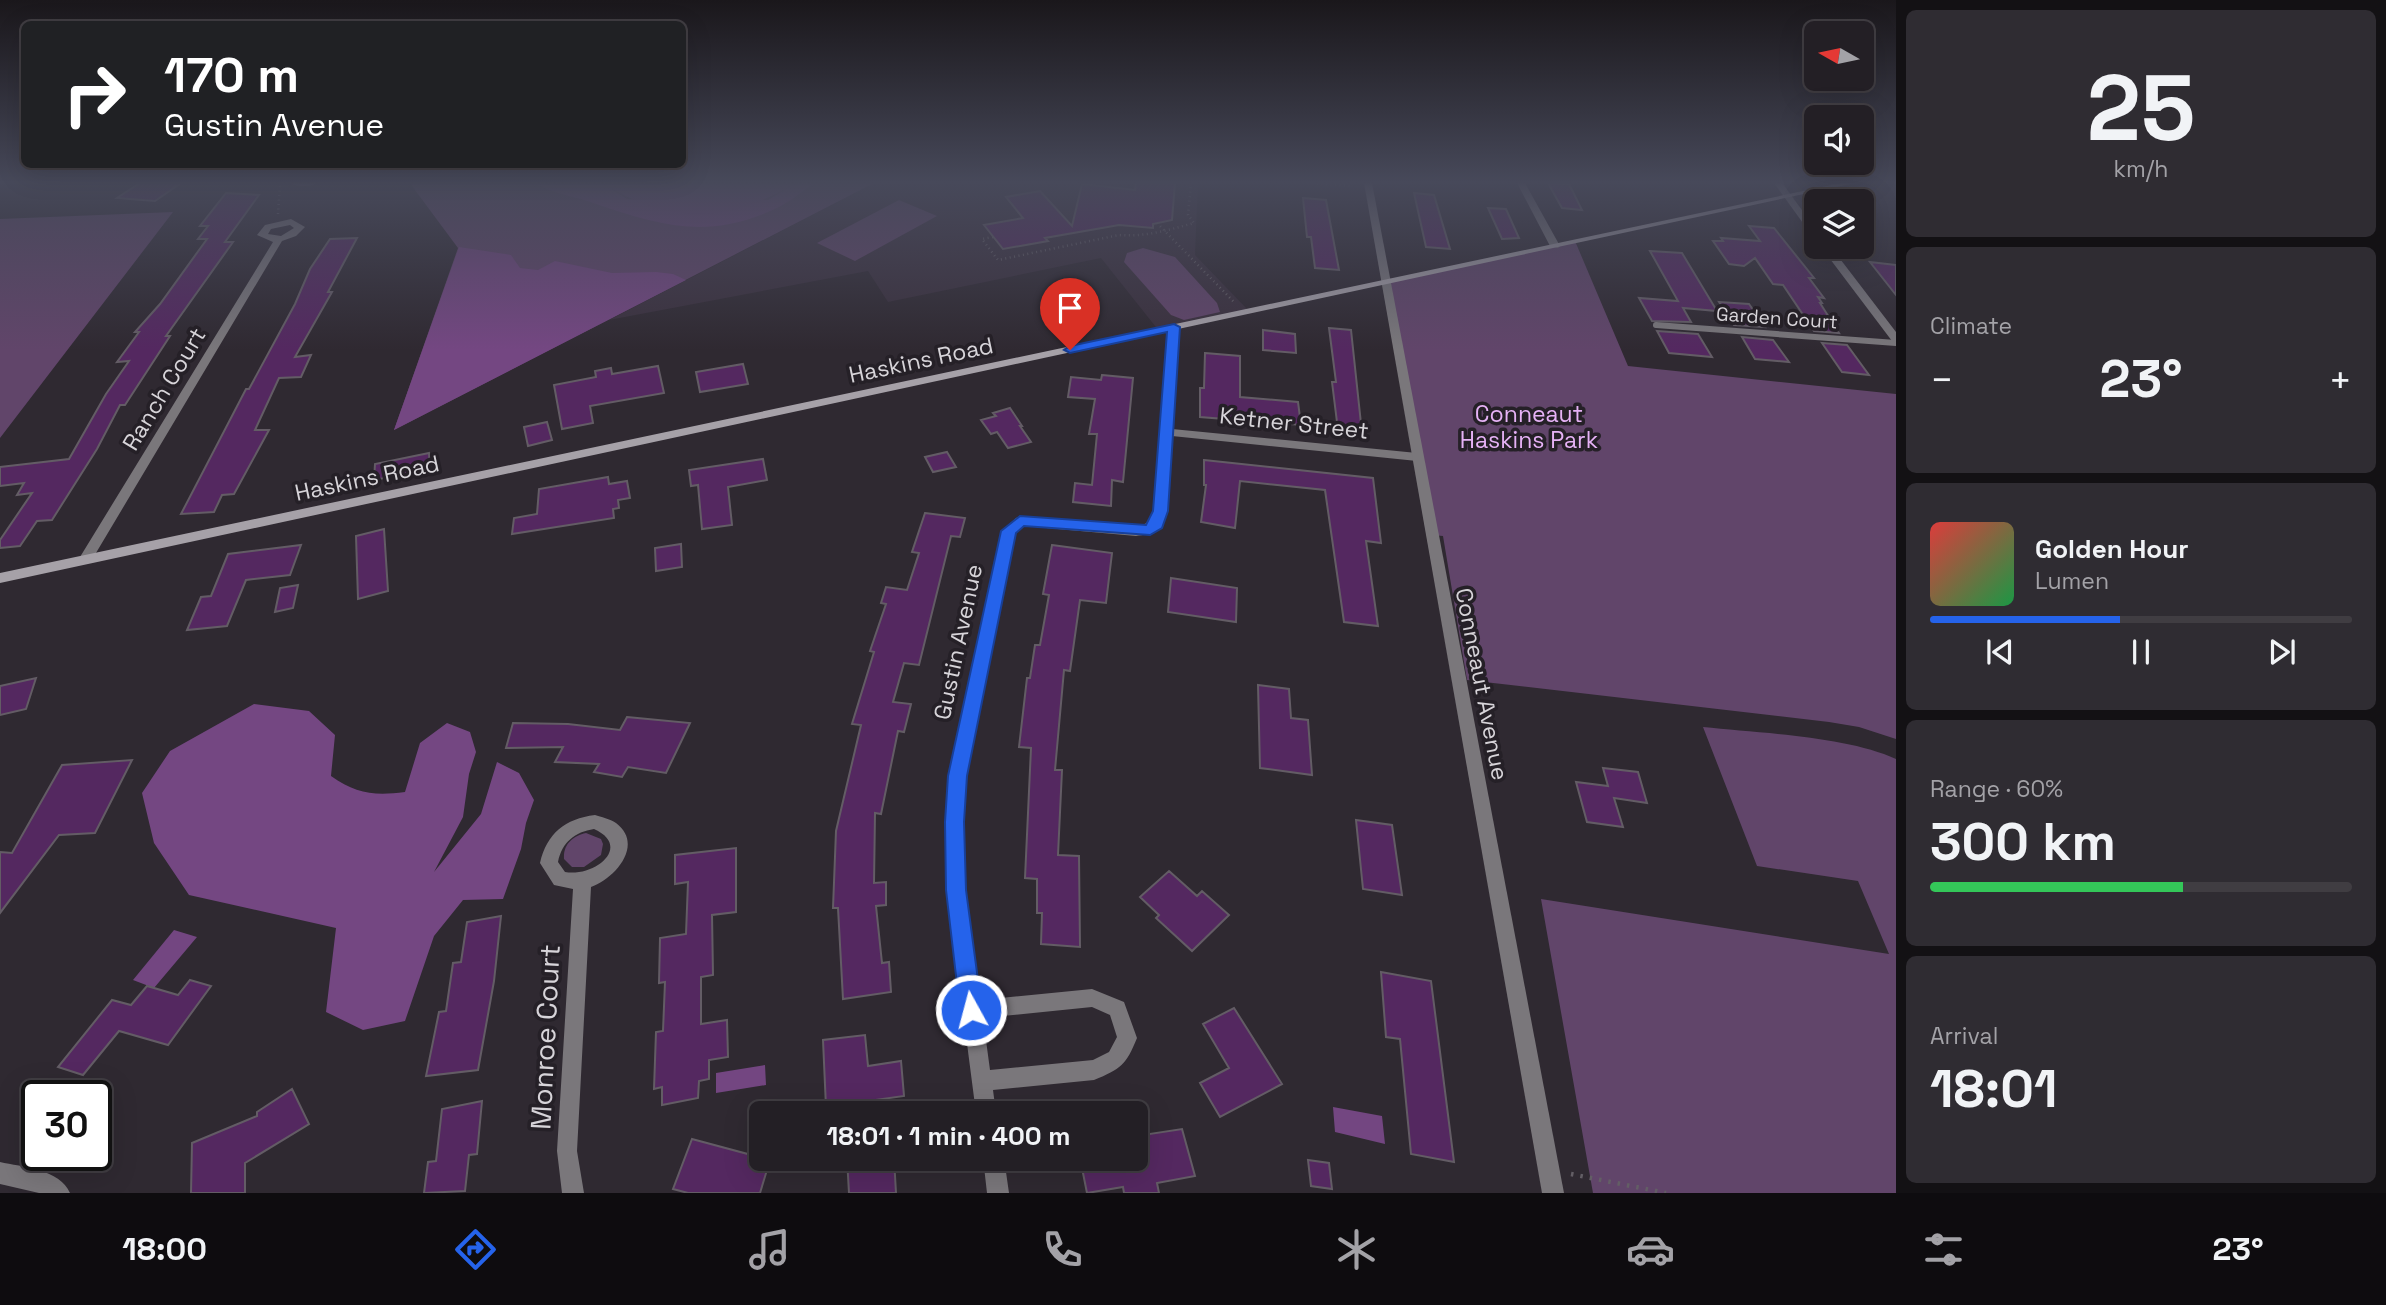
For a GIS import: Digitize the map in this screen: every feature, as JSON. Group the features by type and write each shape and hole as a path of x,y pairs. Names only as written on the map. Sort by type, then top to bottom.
{"main road":[{"name":"Haskins Road","path":"0,578 1589,239"}],"street":[{"name":"Ranch Court","path":"85,560 279,239"},
{"name":"Conneaut Avenue","path":"1378,239 1553,1193"},
{"path":"1551,239 1555,246"},
{"path":"1835,259 1896,341"},
{"name":"Gustin Avenue","path":"984,1101 956,890 954,822 957,776 1009,531 1020,521 1150,530 1156,524 1160,511 1174,327"},
{"name":"Ketner Street","path":"1167,432 1417,457"},
{"name":"Monroe Court","path":"573,1193 567,1151 582,883"},
{"path":"971,1010 1092,998 1116,1009 1127,1038 1115,1059 1094,1070 981,1081"},
{"path":"995,1171 998,1193"},
{"path":"0,1172 37,1180 59,1193"}],"lane":[{"name":"Garden Court","path":"1656,325 1896,341"}],"path":[{"path":"984,239 998,260 1101,239"},
{"path":"1172,239 1235,303"},
{"path":"1548,1168 1666,1193"}],"shaded area":[{"path":"766,239 1196,239 1195,255 1249,311 1159,331 1101,258 888,302 868,271 609,320"},
{"path":"459,247 511,255 520,268 538,270 555,261 612,273 673,274 686,280 394,430"},
{"path":"254,704 309,711 335,735 331,776 349,787 366,792 405,792 420,743 447,723 470,732 476,752 469,774 463,817 434,872 481,814 497,762 519,773 534,800 521,849 503,899 463,900 434,936 405,1021 363,1030 326,1012 336,928 189,895 154,843 142,793 170,751"},
{"path":"174,930 197,937 154,988 133,980"},
{"path":"765,1065 766,1085 716,1093 716,1073"},
{"path":"1333,1107 1382,1116 1385,1144 1335,1132"}],"green space":[{"path":"0,239 153,239 0,438"},
{"path":"451,239 766,239 394,430 458,248"},
{"path":"825,239 896,239 855,261 817,243"},
{"name":"Conneaut Haskins Park","path":"1575,241 1628,366 1896,394 1896,739 1859,727 1829,722 1467,680 1443,536 1431,535 1386,282"},
{"path":"1143,248 1175,257 1217,303 1220,312 1184,320 1171,315 1124,262 1127,253"},
{"path":"1703,727 1828,740 1876,751 1896,759 1896,1193 1593,1193 1541,899 1889,954 1858,881 1757,866"},
{"path":"586,833 601,839 601,855 584,867 572,867 564,859 565,849 573,839"}],"building":[{"path":"198,239 227,239 225,242 233,242 166,336 170,336 125,405 120,405 97,449 52,520 37,521 20,546 0,548 0,540 32,493 17,495 24,483 0,486 0,467 69,459 106,394 129,361 117,362 139,332 135,332 160,304 207,239"},
{"path":"330,239 357,239 328,292 332,292 295,357 311,355 301,377 279,378 255,430 269,430 234,494 222,495 214,512 181,514 246,389 249,389 295,304 310,269"},
{"path":"995,239 1046,239 1048,241 1003,249"},
{"path":"1311,239 1333,239 1339,270 1315,268"},
{"path":"1424,239 1447,239 1450,249 1426,247"},
{"path":"1730,239 1760,241 1758,239 1783,239 1814,278 1809,278 1824,298 1818,297 1839,333 1814,331 1783,285 1773,284 1755,258 1744,266 1729,264 1713,241"},
{"path":"1650,251 1682,253 1717,311 1683,308 1691,322 1652,321 1639,298 1678,301"},
{"path":"1870,262 1896,265 1896,295"},
{"path":"1719,302 1749,304 1765,327 1734,325"},
{"path":"1329,328 1351,330 1362,433 1338,430 1332,382 1336,382"},
{"path":"1263,330 1295,334 1296,353 1263,350"},
{"path":"1657,331 1698,334 1712,357 1669,353"},
{"path":"1742,337 1773,340 1789,362 1755,359"},
{"path":"1822,343 1847,345 1869,375 1842,372"},
{"path":"1205,353 1240,356 1240,397 1298,402 1301,425 1200,417 1200,388 1204,388"},
{"path":"743,364 748,384 700,392 696,372"},
{"path":"658,366 664,393 590,406 593,423 562,429 554,385 596,377 595,371 611,368 612,374"},
{"path":"1102,375 1133,378 1123,482 1112,480 1111,506 1073,502 1075,483 1092,485 1097,434 1089,434 1095,399 1068,397 1071,377 1101,380"},
{"path":"1010,408 1031,442 1008,448 997,432 991,434 981,420"},
{"path":"547,422 552,440 528,446 524,427"},
{"path":"947,452 956,467 933,472 925,457"},
{"path":"429,453 430,469 374,480 375,464"},
{"path":"763,459 767,480 728,487 732,525 702,529 698,485 691,486 689,470"},
{"path":"1204,460 1373,478 1381,543 1366,541 1378,626 1344,622 1325,490 1240,481 1235,528 1201,522 1206,485"},
{"path":"608,477 609,484 627,481 630,498 618,500 619,508 613,509 614,518 512,534 514,518 537,514 539,489"},
{"path":"925,513 965,518 960,537 951,536 919,665 904,663 893,702 911,704 904,732 898,731 881,814 875,813 874,883 886,882 886,905 876,906 882,963 889,962 891,992 843,999 838,908 833,908 836,831 861,725 852,724 874,652 870,651 886,604 881,603 886,587 907,590 919,553 912,552"},
{"path":"384,529 388,591 358,599 356,536"},
{"path":"681,544 682,567 656,571 655,548"},
{"path":"301,545 290,575 246,580 227,626 187,630 201,597 211,596 228,554"},
{"path":"1052,545 1112,553 1106,603 1080,600 1070,671 1064,670 1055,770 1062,770 1058,855 1079,856 1080,947 1041,944 1042,913 1037,913 1037,879 1025,878 1031,748 1019,747 1027,678 1030,678 1035,645 1040,645 1049,595 1043,594"},
{"path":"1171,578 1237,588 1236,622 1168,612"},
{"path":"298,585 293,608 275,612 280,588"},
{"path":"36,678 26,709 0,715 0,686"},
{"path":"1258,685 1289,689 1291,718 1308,720 1312,775 1260,768"},
{"path":"627,717 690,723 666,773 628,767 622,777 594,772 599,764 555,762 563,747 506,748 513,723 568,724 620,730"},
{"path":"132,760 95,833 59,835 0,913 0,852 12,853 62,765"},
{"path":"1603,768 1638,772 1647,803 1614,798 1623,827 1587,822 1576,782 1608,786"},
{"path":"1356,820 1392,825 1402,895 1363,889"},
{"path":"736,848 736,912 712,915 713,975 701,977 701,1024 727,1020 728,1057 709,1060 709,1079 699,1081 698,1098 662,1105 662,1087 654,1089 656,1032 663,1031 665,982 659,983 660,938 686,934 688,882 675,884 675,855"},
{"path":"1169,871 1197,896 1202,891 1229,915 1192,951 1156,918 1159,915 1140,897"},
{"path":"501,916 494,981 478,1070 426,1076 439,1012 446,1011 453,963 461,962 467,922"},
{"path":"1381,972 1431,981 1454,1162 1411,1154 1400,1039 1386,1037"},
{"path":"190,980 211,986 168,1045 119,1031 83,1075 58,1067 112,1000 131,1005 147,986 178,995"},
{"path":"1234,1008 1282,1084 1220,1117 1200,1083 1229,1068 1203,1024"},
{"path":"865,1035 868,1066 901,1061 904,1096 869,1101 826,1101 823,1040"},
{"path":"292,1089 309,1124 245,1163 245,1193 191,1193 192,1143 257,1116 257,1112"},
{"path":"482,1101 477,1154 469,1155 465,1191 424,1193 428,1162 436,1161 442,1109"},
{"path":"1182,1129 1195,1176 1157,1183 1159,1193 1124,1193 1123,1187 1087,1193 1083,1171 1148,1171 1148,1134"},
{"path":"692,1139 749,1154 749,1171 767,1171 760,1193 688,1193 673,1189"},
{"path":"1308,1160 1329,1163 1332,1189 1311,1186"},
{"path":"848,1171 895,1171 896,1193 849,1193"}],"route":[{"path":"971,1010 956,890 954,822 957,776 1009,531 1020,521 1150,530 1156,524 1160,511 1174,327 1070,350"}]}
